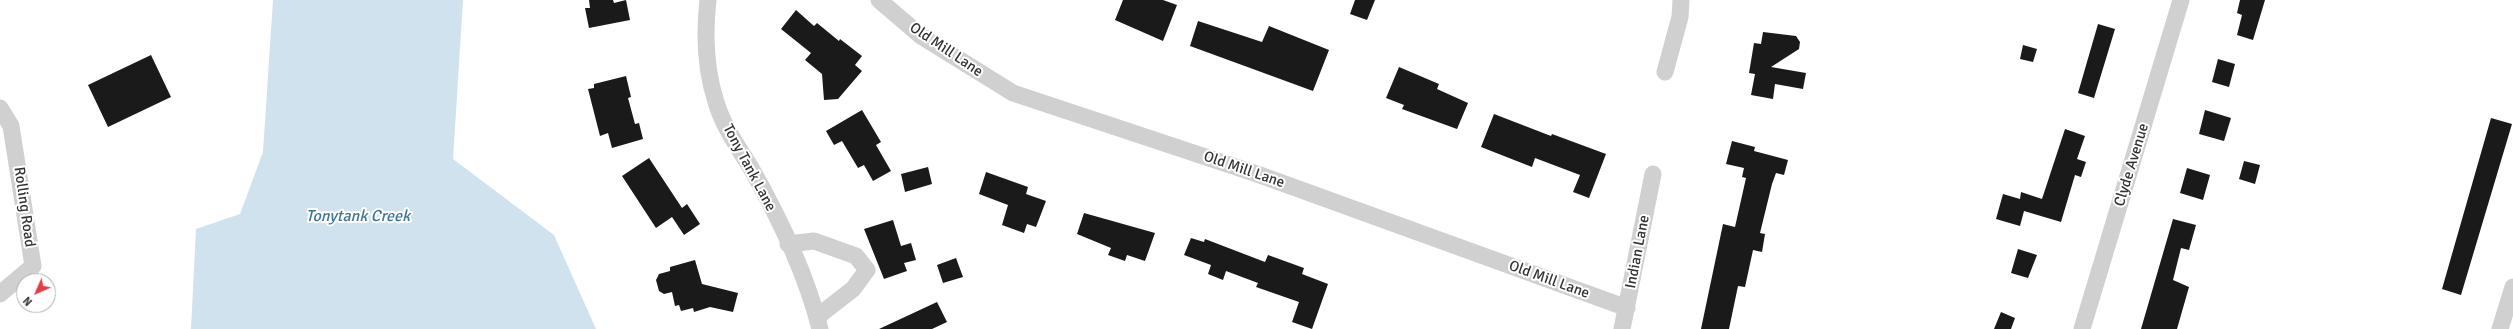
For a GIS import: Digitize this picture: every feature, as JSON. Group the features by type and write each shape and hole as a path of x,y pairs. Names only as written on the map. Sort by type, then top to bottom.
{"street":[{"name":"Tony Tank Lane","path":"708,0 706,58 716,103 734,142 751,169 810,290 819,323"},
{"name":"Old Mill Lane","path":"880,0 921,36 1013,93 1260,175 1627,308"},
{"path":"1665,72 1680,17 1681,0"},
{"name":"Clyde Avenue","path":"2082,329 2181,0"},
{"name":"Rolling Road","path":"0,108 11,126 33,266 0,294"},
{"name":"Indian Lane","path":"1622,329 1653,174"},
{"path":"788,244 814,241 856,256 867,270 853,289 819,323"},
{"path":"2500,329 2513,287"}],"water":[{"name":"Tonytank Creek","path":"273,0 463,0 453,159 554,235 596,329 191,329 196,229 240,214 263,152"}],"building":[{"path":"589,0 613,0 614,3 626,0 630,20 589,28 585,8 590,8"},
{"path":"1123,0 1163,0 1177,5 1163,41 1115,20"},
{"path":"1355,0 1375,0 1367,20 1350,14"},
{"path":"2240,0 2265,0 2253,40 2237,35 2242,15 2237,13"},
{"path":"796,10 814,26 817,23 839,41 840,39 862,56 855,65 862,71 838,99 824,100 822,74 805,60 811,53 781,29"},
{"path":"1198,21 1262,42 1269,26 1329,50 1313,91 1190,46"},
{"path":"2098,24 2115,29 2094,98 2078,93"},
{"path":"1763,32 1796,36 1800,42 1799,49 1771,67 1806,73 1803,89 1775,84 1773,99 1751,95 1755,74 1749,73 1754,43 1761,44"},
{"path":"2023,45 2037,49 2033,62 2020,59"},
{"path":"151,55 171,97 108,127 88,85"},
{"path":"2218,59 2235,64 2229,87 2212,82"},
{"path":"1399,67 1439,84 1437,89 1468,103 1457,129 1402,109 1404,105 1386,98"},
{"path":"626,76 631,97 628,98 635,124 639,123 643,139 612,148 608,133 600,136 588,89 594,88 594,84"},
{"path":"862,110 881,142 876,145 891,171 873,181 864,165 858,168 842,141 834,145 826,131"},
{"path":"2205,110 2231,118 2224,141 2199,134"},
{"path":"1494,114 1551,136 1552,134 1606,154 1589,198 1573,192 1580,175 1535,158 1532,167 1481,147"},
{"path":"2491,118 2512,124 2461,295 2442,289"},
{"path":"2065,129 2085,136 2077,159 2086,162 2081,177 2075,175 2061,222 2024,211 2020,226 1996,219 2003,194 2020,199 2021,192 2042,199"},
{"path":"1732,141 1755,147 1754,151 1788,160 1784,175 1776,173 1772,184 1760,233 1765,234 1762,252 1753,250 1745,287 1738,286 1729,329 1701,329 1723,224 1735,227 1746,178 1742,177 1744,168 1726,164"},
{"path":"649,158 682,208 687,204 700,224 684,235 672,217 656,228 622,176"},
{"path":"2244,161 2260,165 2255,184 2239,179"},
{"path":"928,167 932,184 905,192 901,174"},
{"path":"2187,168 2210,175 2203,200 2180,193"},
{"path":"986,172 1028,187 1026,194 1046,201 1036,227 1027,224 1024,233 1002,225 1008,205 979,194"},
{"path":"1084,213 1155,233 1145,261 1127,255 1125,261 1108,255 1111,248 1077,234"},
{"path":"2173,219 2196,225 2189,250 2181,248 2173,280 2189,287 2177,329 2141,329"},
{"path":"893,220 901,246 911,243 916,260 904,263 907,271 884,279 864,229"},
{"path":"1191,238 1204,242 1205,239 1265,262 1268,255 1304,268 1302,274 1328,284 1312,329 1292,322 1299,302 1256,287 1258,283 1226,271 1223,280 1208,274 1211,265 1184,255"},
{"path":"2018,249 2037,255 2028,278 2011,273"},
{"path":"956,258 963,277 943,283 937,265"},
{"path":"695,260 702,284 738,293 733,312 710,307 694,312 693,308 681,311 679,305 675,306 672,292 664,294 659,291 656,280 659,274 670,271 670,267"},
{"path":"937,302 947,322 932,329 879,329"},
{"path":"2001,312 2015,318 2011,329 1994,329"}]}
